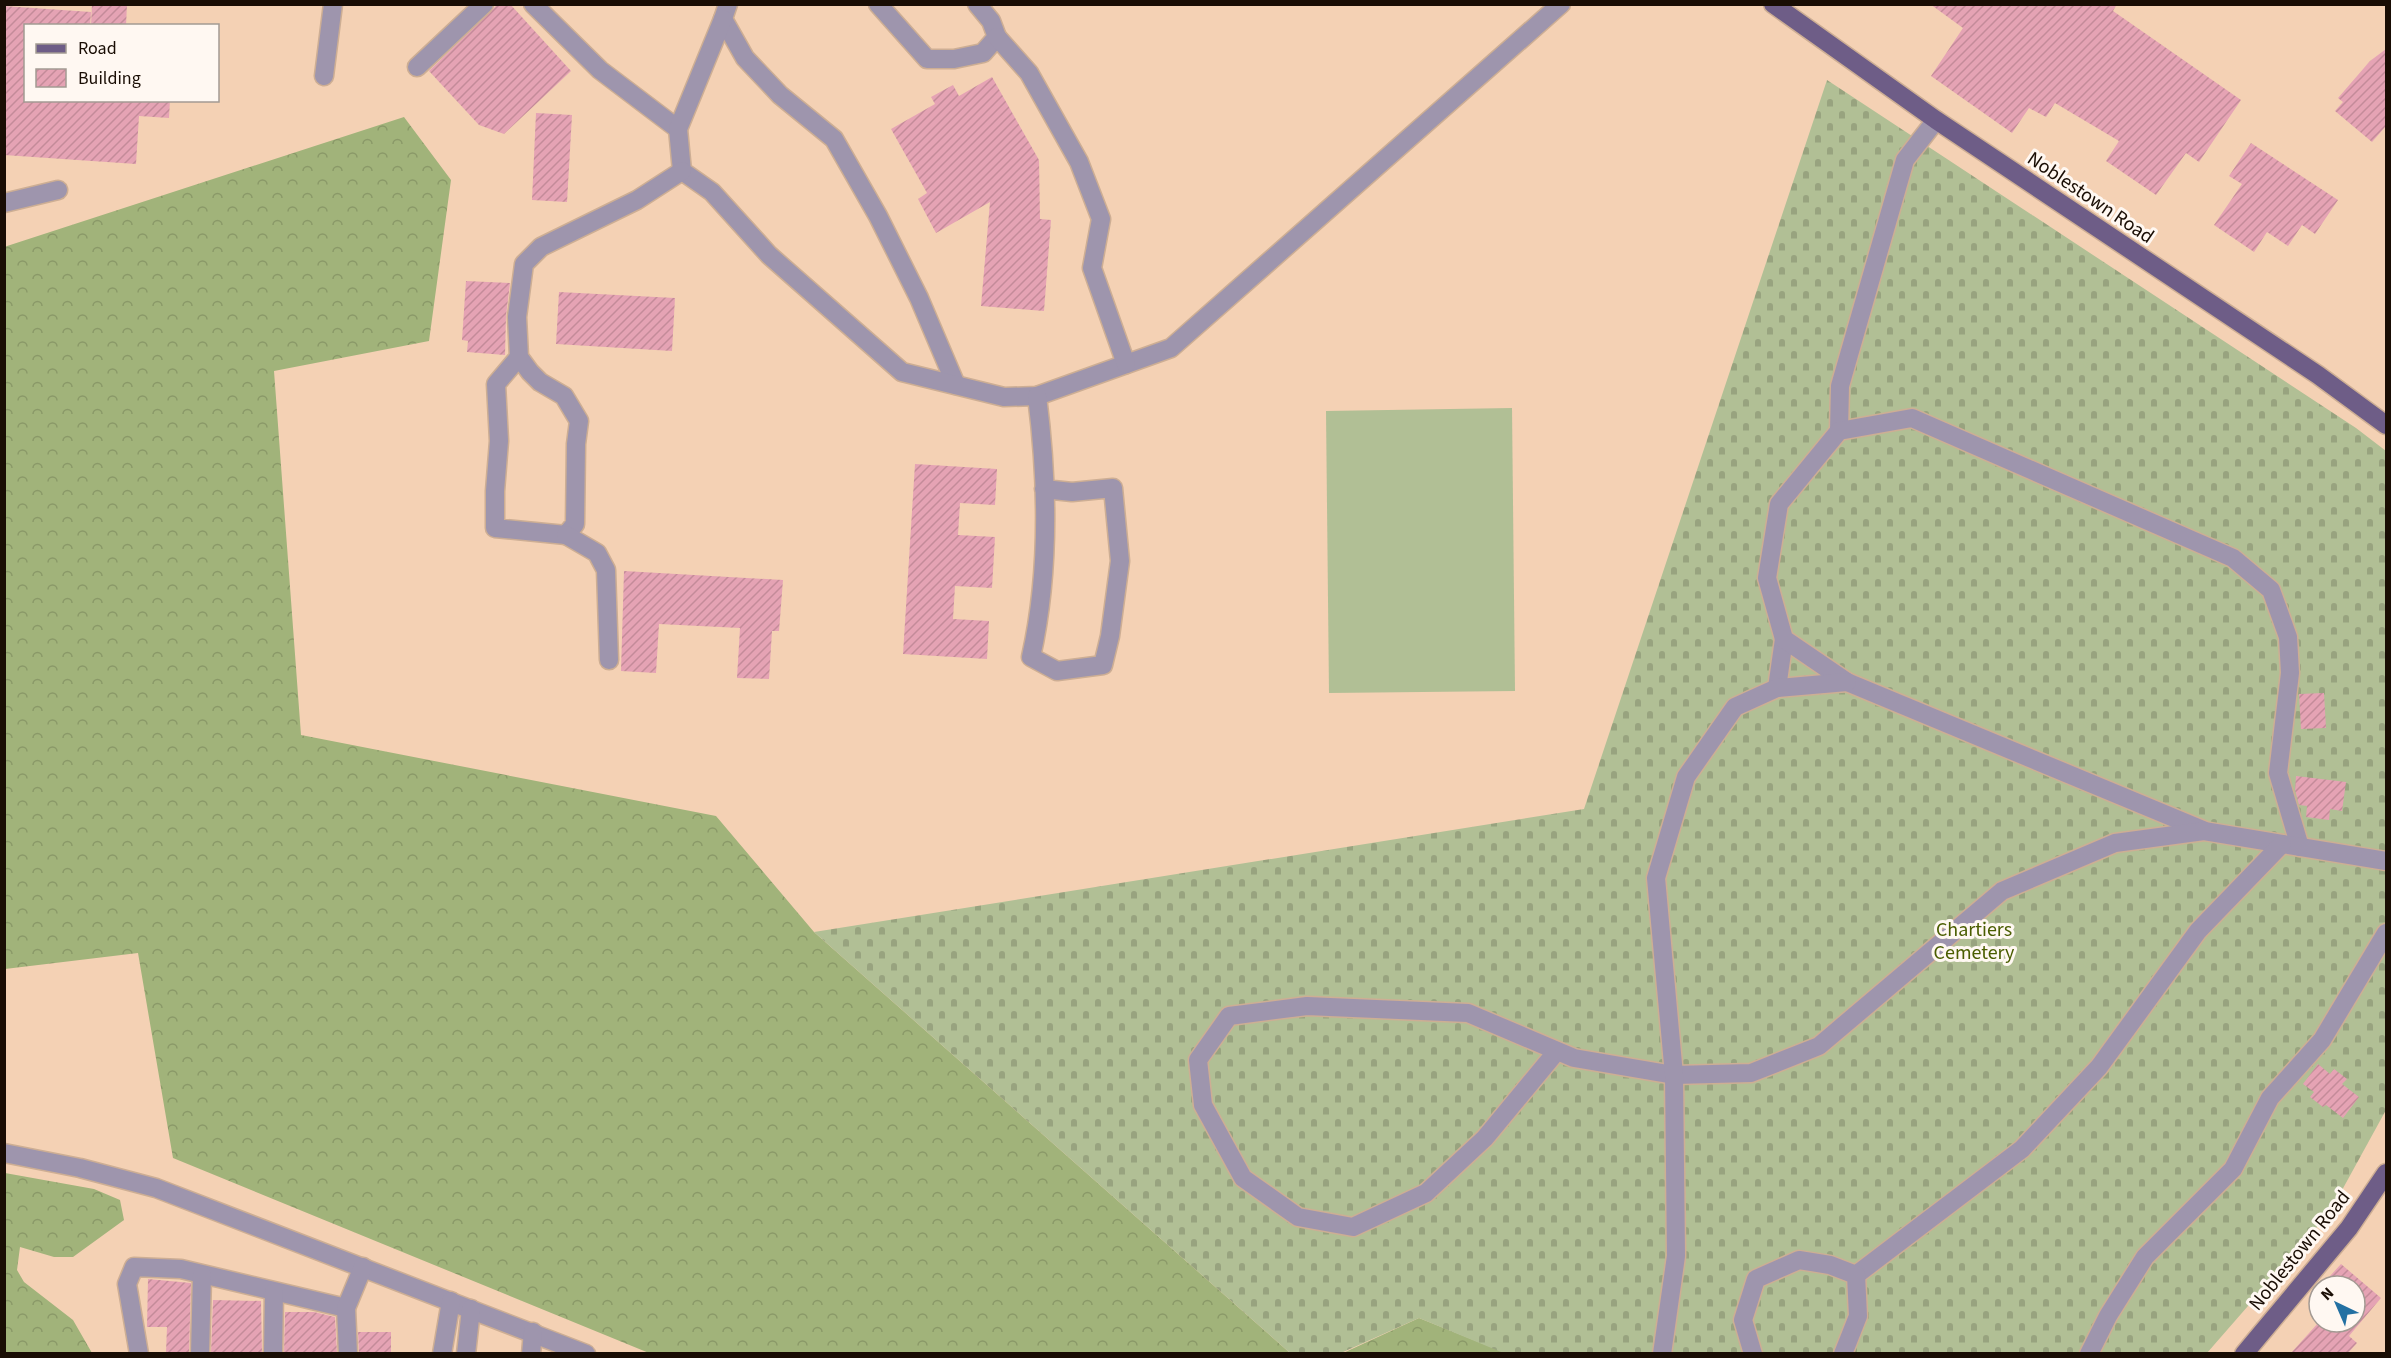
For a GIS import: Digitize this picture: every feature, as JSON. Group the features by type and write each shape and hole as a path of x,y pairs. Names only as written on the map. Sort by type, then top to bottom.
{"main road":[{"name":"Noblestown Road","path":"1773,4 1936,120 2318,375 2386,425"},
{"name":"Noblestown Road","path":"2244,1353 2349,1228 2386,1173"}],"street":[{"path":"324,76 333,4"},
{"path":"417,67 484,4"},
{"path":"533,4 600,70 678,129"},
{"path":"878,4 927,59 954,59 983,53 997,37"},
{"path":"977,4 991,21 997,37 1029,73 1079,162 1101,219 1092,268 1126,364"},
{"path":"725,12 678,129 682,171 712,192 770,255 902,372 1004,397 1037,396 1171,348 1561,4"},
{"path":"725,12 745,58 780,95 834,139 878,216 919,298 956,385"},
{"path":"1777,688 1784,639 1767,578 1779,504 1839,431 1840,386 1905,160 1936,120"},
{"path":"566,535 575,524 576,444 579,421 564,396 540,382 519,357 518,317 524,264 541,247 637,200 682,171"},
{"path":"4,203 58,190"},
{"path":"519,357 496,384 499,441 495,528 566,535 597,554 606,570 609,660"},
{"path":"1037,396 1045,456 1044,489 1045,541 1040,613 1031,657 1057,670 1103,666 1110,636 1120,561 1113,488 1072,492 1044,489"},
{"path":"1839,431 1912,418 2233,558 2271,590 2288,637 2290,673 2278,773 2291,845"},
{"path":"1784,639 1847,682 2204,831 2386,861"},
{"path":"1662,1353 1676,1256 1674,1075 1656,878 1686,777 1735,707 1777,688 1847,682"},
{"path":"1557,1051 1485,1138 1426,1193 1353,1227 1298,1217 1243,1178 1203,1105 1198,1060 1229,1016 1307,1006 1468,1013 1574,1058 1674,1075 1751,1073 1819,1046 2002,891 2115,843 2204,831"},
{"path":"1856,1275 2022,1149 2099,1067 2198,931 2291,845"},
{"path":"2089,1353 2108,1316 2145,1257 2233,1169 2270,1098 2322,1041 2386,933"},
{"path":"4,1153 80,1167 156,1188 586,1353"},
{"path":"1753,1353 1743,1320 1756,1280 1799,1260 1830,1265 1856,1275"},
{"path":"139,1353 127,1284 134,1267 181,1269 346,1308"},
{"path":"348,1353 346,1308 363,1267"},
{"path":"200,1353 202,1275"},
{"path":"1843,1353 1858,1316 1856,1275"},
{"path":"273,1353 274,1292"},
{"path":"442,1353 451,1300"},
{"path":"466,1353 471,1309"},
{"path":"531,1353 533,1332"}],"green space":[{"name":"Chartiers Cemetery","path":"1827,80 2356,428 2386,451 2386,1110 2330,1212 2207,1353 1506,1354 1419,1318 1341,1353 1290,1353 814,932 1584,809"},
{"path":"404,117 451,180 429,341 274,371 301,735 716,816 814,932 1290,1353 649,1353 173,1158 138,953 5,969 4,247"},
{"path":"1512,408 1515,691 1329,693 1326,411"},
{"path":"5,1173 94,1189 120,1200 124,1220 73,1257 54,1257 20,1247 17,1270 24,1282 73,1320 92,1353 8,1354 5,1351"},
{"path":"1419,1318 1506,1353 1341,1354"}],"building":[{"path":"92,4 127,4 126,24 91,24"},
{"path":"498,4 510,4 571,71 504,134 479,125 429,71"},
{"path":"1930,4 2117,4 2113,11 2241,100 2199,162 2186,153 2156,195 2106,161 2119,141 2055,103 2046,117 2029,108 2012,133 1931,76 1963,28"},
{"path":"4,6 91,12 90,24 24,24 24,102 170,102 169,118 139,116 136,164 4,155"},
{"path":"2386,49 2386,126 2372,142 2335,111 2343,102 2338,98 2370,61"},
{"path":"992,77 1039,160 1040,219 1051,220 1044,311 981,306 990,202 936,233 918,199 927,193 891,129 935,104 931,97 953,85 959,96"},
{"path":"536,113 572,115 567,202 532,200"},
{"path":"2251,143 2338,200 2315,234 2302,225 2288,246 2267,232 2254,252 2214,225 2242,184 2229,176"},
{"path":"466,281 510,283 505,355 467,352 468,341 462,340"},
{"path":"559,292 675,298 672,351 556,344"},
{"path":"915,464 997,469 995,505 960,503 958,535 995,537 992,588 955,586 953,619 989,621 987,659 903,654"},
{"path":"624,571 783,580 779,631 772,631 769,679 737,678 740,628 659,624 656,673 621,671"},
{"path":"2324,693 2326,728 2301,729 2299,694"},
{"path":"2296,776 2346,782 2342,811 2330,809 2329,820 2306,817 2307,806 2299,805 2295,790"},
{"path":"2318,1064 2330,1074 2334,1069 2347,1079 2342,1084 2359,1097 2343,1118 2326,1105 2323,1107 2310,1097 2314,1092 2303,1084"},
{"path":"2341,1264 2353,1274 2332,1274"},
{"path":"148,1279 191,1283 189,1353 166,1353 167,1327 147,1327"},
{"path":"2367,1286 2381,1298 2367,1315"},
{"path":"213,1300 261,1301 262,1353 211,1353"},
{"path":"285,1312 314,1312 335,1317 337,1353 284,1353"},
{"path":"358,1332 391,1332 391,1353 359,1353"},
{"path":"2308,1334 2351,1334 2349,1336 2357,1343 2348,1353 2291,1353"}]}
